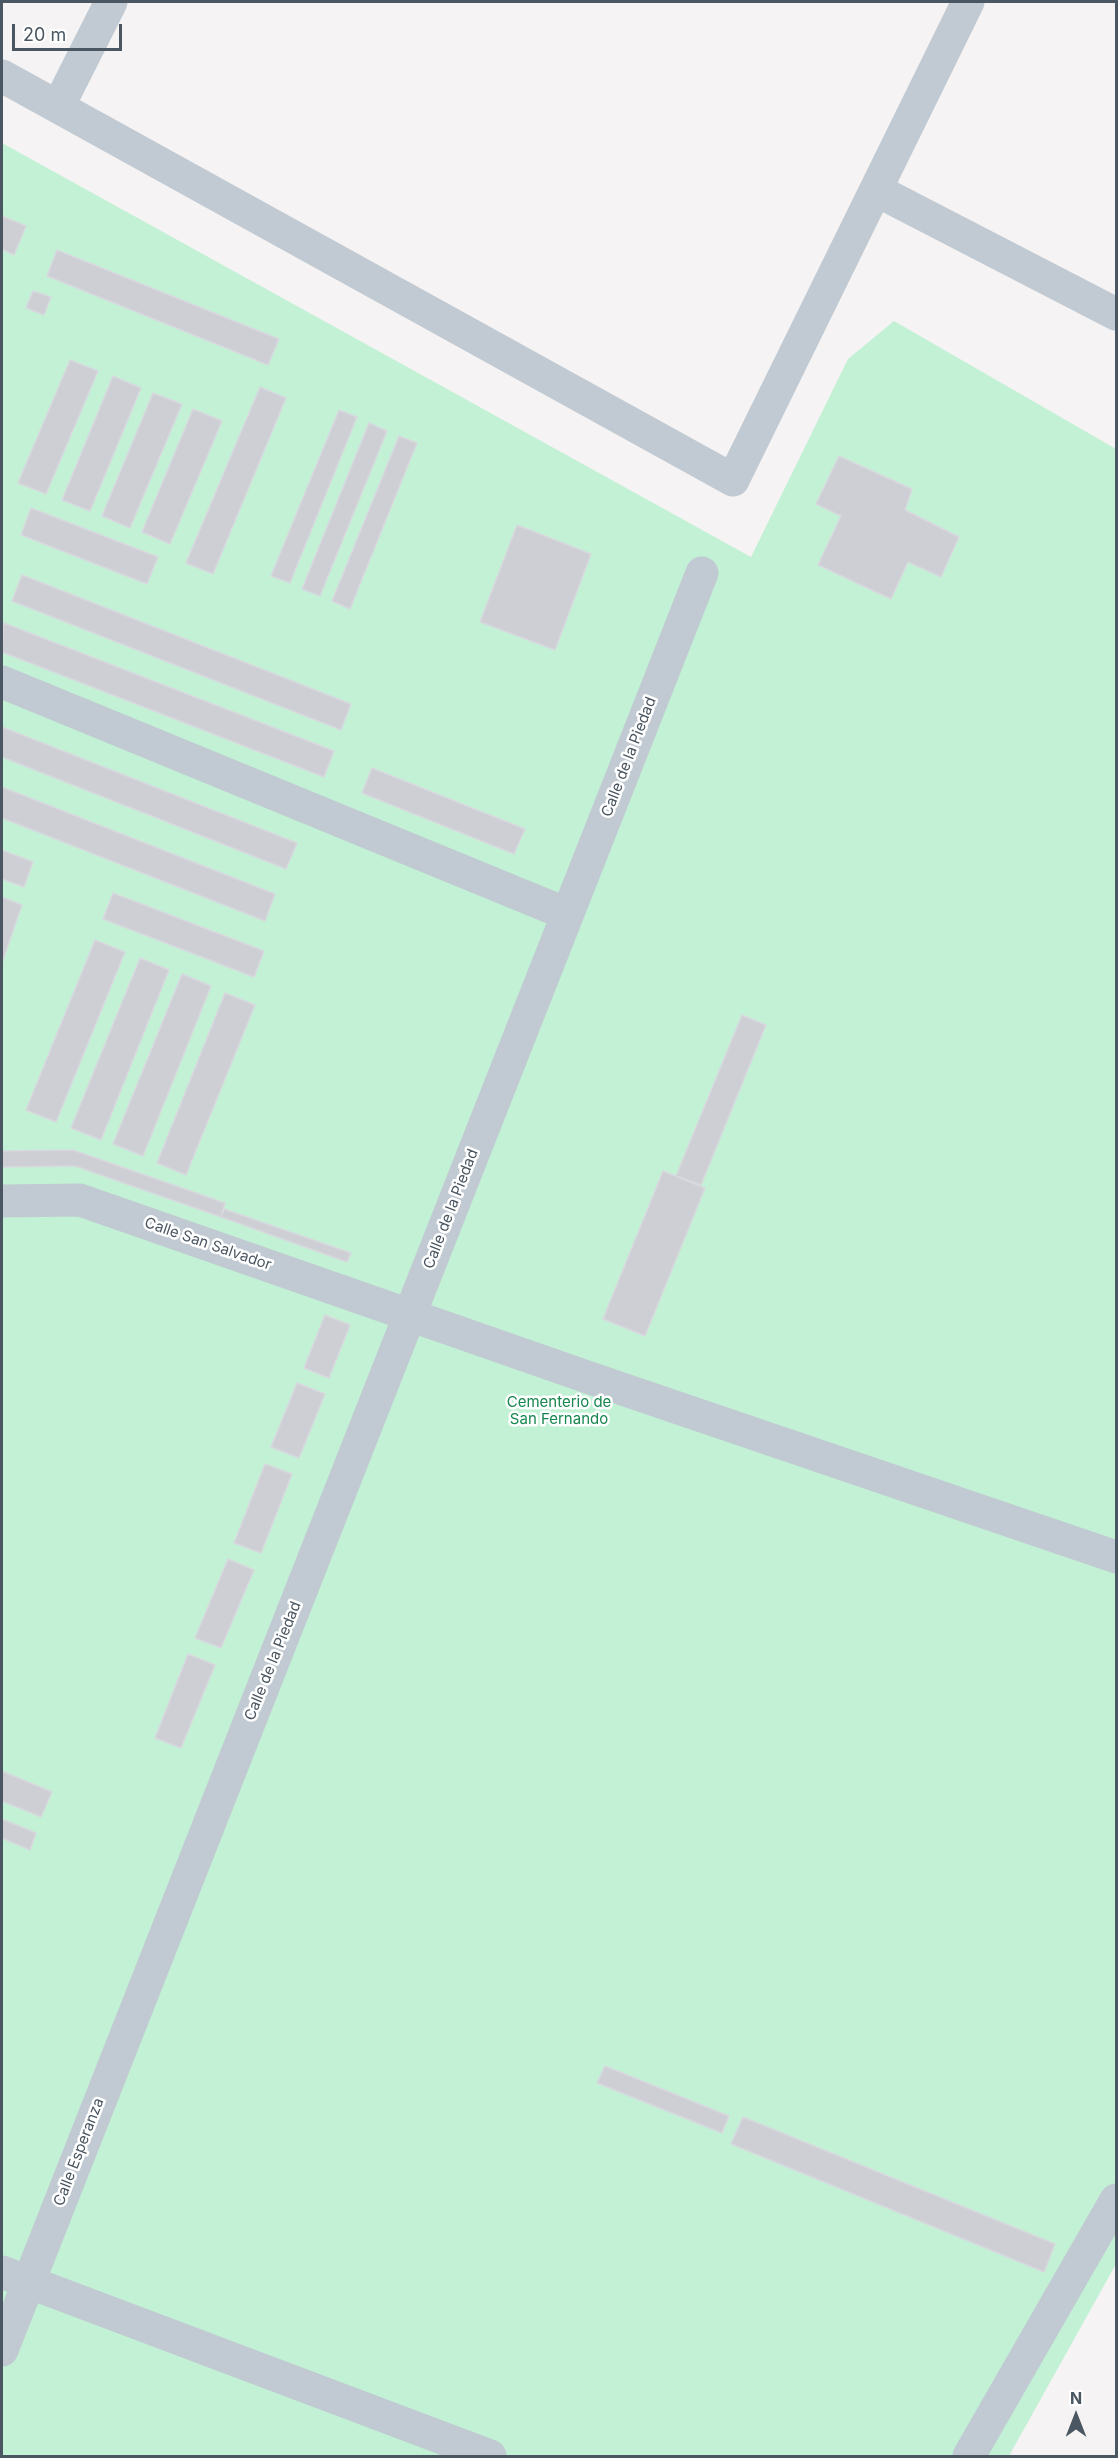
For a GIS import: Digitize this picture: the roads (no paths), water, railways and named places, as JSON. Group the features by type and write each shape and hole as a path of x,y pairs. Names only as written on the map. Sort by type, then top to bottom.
{"street":[{"path":"58,106 111,2"},
{"path":"2,76 733,480 968,2"},
{"path":"876,190 1116,314"},
{"name":"Calle de la Piedad","path":"157,1954 702,573"},
{"path":"2,682 567,915"},
{"name":"Calle San Salvador","path":"2,1201 80,1200 1116,1557"},
{"name":"Calle Esperanza","path":"2,2350 15,2277 157,1954"},
{"path":"969,2457 1116,2200"},
{"path":"15,2277 490,2457"}],"park label":[{"name":"Cementerio de San Fernando","path":"559,1410"}]}
